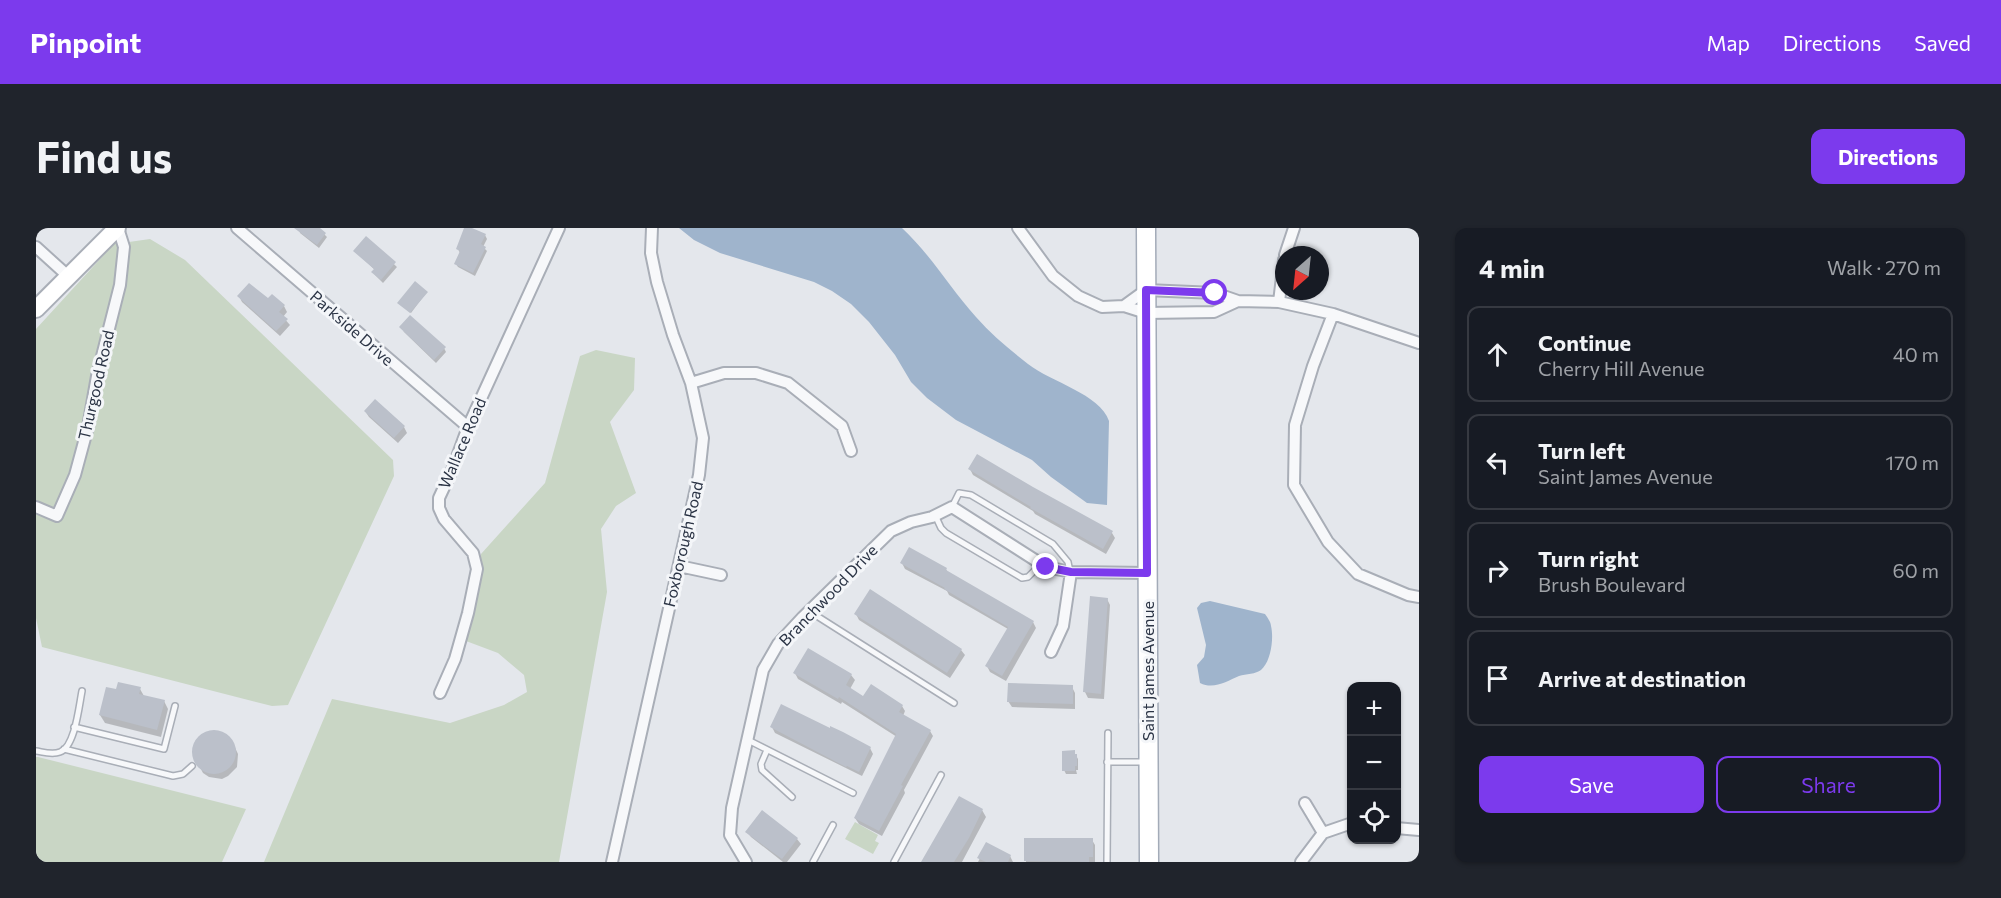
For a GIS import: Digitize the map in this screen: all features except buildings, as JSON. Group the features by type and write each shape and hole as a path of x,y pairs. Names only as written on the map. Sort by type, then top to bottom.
{"main road":[{"name":"Saint James Avenue","path":"1146,228 1149,862"}],"street":[{"path":"36,309 117,228"},
{"name":"Thurgood Road","path":"36,507 57,516 75,475 120,285 124,247 117,228"},
{"name":"Parkside Drive","path":"237,228 468,427"},
{"name":"Wallace Road","path":"440,693 455,659 477,569 473,553 444,519 439,508 439,498 468,427 559,228"},
{"name":"Foxborough Road","path":"612,862 699,475 702,438 691,383 657,282 651,254 652,228"},
{"path":"1017,228 1053,276 1078,296 1102,307 1124,306 1146,313 1214,312 1238,301"},
{"path":"1288,246 1294,228"},
{"path":"36,247 68,276"},
{"path":"1124,306 1146,290 1215,293 1238,301 1279,302 1333,314 1419,343"},
{"path":"1333,314 1313,366 1295,425 1294,485 1328,542 1358,574 1408,595 1419,597"},
{"path":"691,383 724,373 756,372 788,382 842,426 851,451"},
{"path":"952,507 1046,567 1071,572 1147,573"},
{"name":"Branchwood Drive","path":"746,862 730,835 732,808 764,670 778,644 891,531 952,507"},
{"path":"679,566 721,575"},
{"path":"1051,652 1063,626 1071,572"},
{"path":"1305,803 1323,833"},
{"path":"1301,862 1323,833 1347,825"},
{"path":"1401,828 1419,830"}],"lane":[{"path":"952,507 959,493 971,495 1053,544 1068,562 1071,572"},
{"path":"935,515 946,533 1022,578 1028,577 1041,564"},
{"path":"809,611 954,704"},
{"path":"36,751 61,752 68,746 82,691"},
{"path":"74,728 164,749 176,706"},
{"path":"1107,862 1108,733"},
{"path":"747,740 853,793"},
{"path":"64,749 173,776 183,774 192,766"},
{"path":"767,750 760,765 762,770 792,797"},
{"path":"1107,762 1148,762"},
{"path":"894,862 941,775"},
{"path":"813,862 833,825"}],"green space":[{"path":"123,234 129,242 150,239 185,260 393,460 394,476 288,705 272,706 42,647 36,618 36,329"},
{"path":"596,350 635,358 634,390 610,422 636,493 616,506 601,529 607,592 559,862 264,862 332,699 450,723 504,705 527,692 524,675 498,653 466,641 481,554 545,483 580,356"},
{"path":"36,757 246,809 222,862 36,862"},
{"path":"855,822 878,835 875,841 879,843 873,854 845,839"}],"water":[{"path":"679,228 902,228 922,249 976,317 1008,348 1038,371 1096,403 1104,412 1109,421 1107,505 1087,503 1032,460 956,420 927,398 911,382 895,355 869,322 851,304 832,291 814,282 720,253 694,240"},
{"path":"1210,601 1265,614 1271,624 1272,643 1267,661 1261,670 1215,685 1200,683 1197,665 1204,657 1206,645 1197,608 1201,603"}],"route":[{"path":"1046,567 1071,572 1147,573 1146,290 1215,293"}]}
